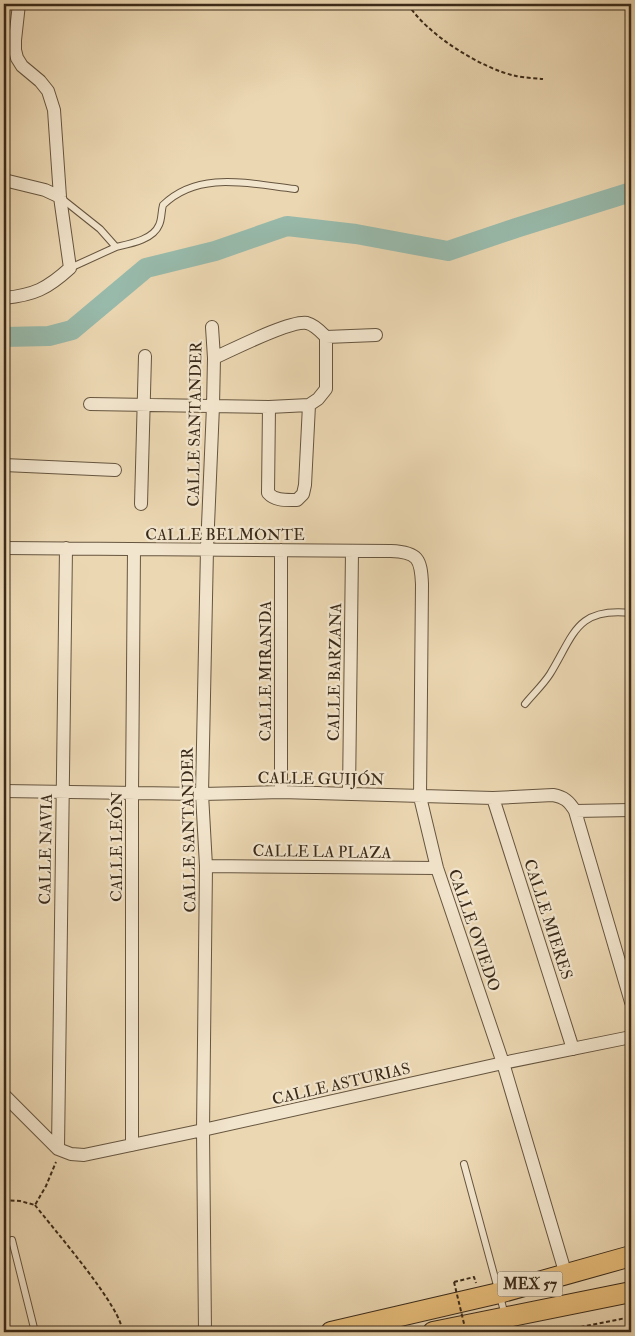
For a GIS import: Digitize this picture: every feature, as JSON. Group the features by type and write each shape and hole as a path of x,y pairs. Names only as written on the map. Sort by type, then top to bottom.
{"main road":[{"name":"MEX 57","path":"431,1323 499,1293 631,1256"},
{"name":"MEX 57","path":"331,1332 505,1318 631,1292"}],"street":[{"path":"4,298 35,293 57,280 70,268 60,197 54,110 48,91 40,81 22,66 15,50 18,4"},
{"path":"4,180 45,190 60,197"},
{"path":"214,358 275,331 298,324 307,323 326,337 376,335"},
{"name":"CALLE SANTANDER","path":"205,1332 203,1130 206,866 202,794 207,549 213,406 214,358 212,327"},
{"path":"90,404 309,406 326,389 326,337"},
{"path":"140,504 145,356"},
{"path":"269,407 268,492 278,500 297,500 304,490 309,406"},
{"path":"4,466 115,470"},
{"name":"CALLE BELMONTE","path":"4,548 391,550 414,555 421,565 422,584"},
{"name":"CALLE NAVIA","path":"58,1149 66,548"},
{"name":"CALLE LEÓN","path":"132,1145 134,550"},
{"name":"CALLE MIRANDA","path":"281,550 281,792"},
{"name":"CALLE BARZANA","path":"349,793 352,551"},
{"name":"CALLE OVIEDO","path":"422,584 420,797 436,868 503,1063 566,1275"},
{"name":"CALLE GUIJÓN","path":"4,791 202,794 281,792 493,798 537,795 561,796 575,810"},
{"name":"CALLE MIERES","path":"493,798 573,1049"},
{"path":"631,810 575,810 631,1002"},
{"name":"CALLE LA PLAZA","path":"206,866 436,868"},
{"name":"CALLE ASTURIAS","path":"58,1149 71,1154 84,1155 503,1063 631,1037"},
{"path":"4,1095 58,1149"}],"lane":[{"path":"70,268 116,247 135,242 155,231 161,220 163,205 177,193 190,186 238,182 295,189"},
{"path":"60,197 100,229 116,247"},
{"path":"525,704 548,676 578,625 590,617 606,613 631,614"},
{"path":"464,1164 505,1318"},
{"path":"12,1240 35,1332"}],"path":[{"path":"408,4 429,28 466,56 516,76 544,79"},
{"path":"35,1206 55,1168 58,1149"},
{"path":"4,1200 20,1201 35,1206 78,1260 117,1314 121,1322 122,1332"},
{"path":"466,1332 454,1282 474,1277"},
{"path":"555,1332 631,1317"}],"waterway":[{"path":"4,337 49,336 72,330 146,268 215,251 287,226 356,234 448,251 631,192"}]}
